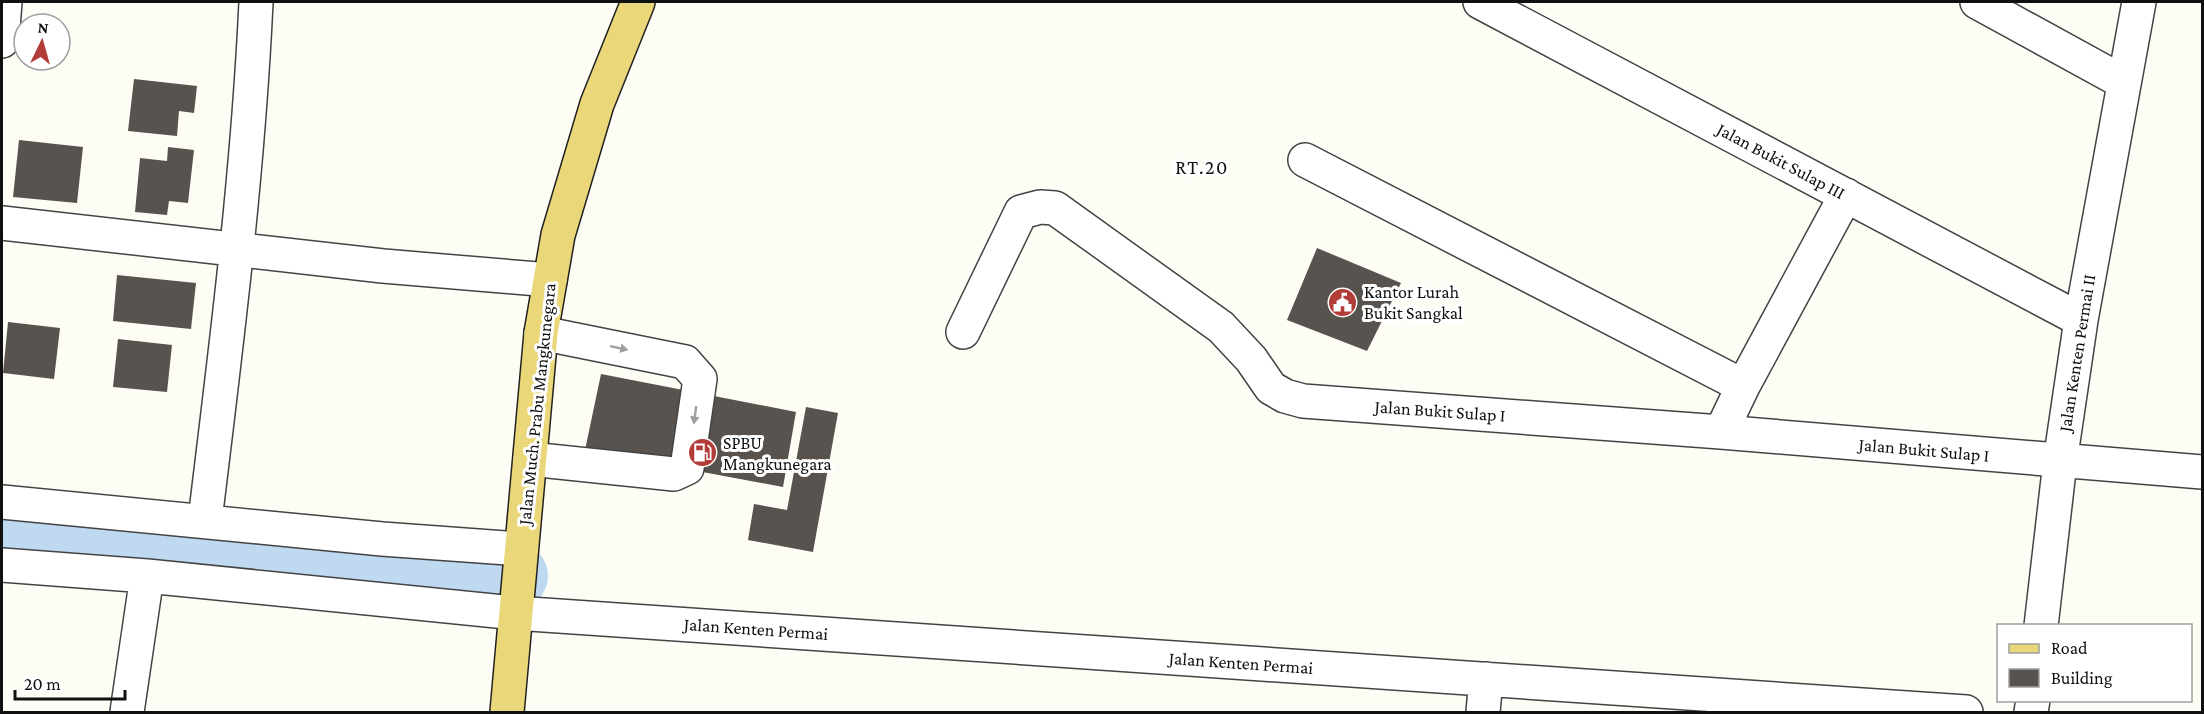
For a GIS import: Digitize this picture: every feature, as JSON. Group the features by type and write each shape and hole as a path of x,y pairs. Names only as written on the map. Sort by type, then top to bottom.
{"main road":[{"name":"Jalan Much. Prabu Mangkunegara","path":"507,712 541,333 558,235 597,105 638,2"}],"street":[{"path":"2,41 5,2"},
{"path":"205,520 238,249 253,79 256,2"},
{"name":"Jalan Bukit Sulap III","path":"1480,2 2081,320"},
{"path":"1977,2 2123,82"},
{"name":"Jalan Kenten Permai II","path":"2041,624 2060,462 2081,320 2139,2"},
{"path":"1305,160 1743,386"},
{"path":"1721,432 1743,386 1846,195"},
{"name":"Jalan Bukit Sulap I","path":"963,332 1021,212 1040,207 1055,208 1221,327 1251,359 1271,388 1285,396 1303,401 1721,432 2060,462 2202,472"},
{"path":"2,223 383,266 550,280"},
{"path":"530,459 674,474 687,468 700,379 685,362 541,333"},
{"path":"2,502 382,539 521,549"},
{"name":"Jalan Kenten Permai","path":"2,565 147,576 515,613 1966,712"},
{"path":"127,712 147,576"},
{"path":"1483,712 1486,680"}],"building":[{"path":"134,79 197,86 194,113 179,111 177,136 128,131"},
{"path":"19,140 83,147 77,203 13,197"},
{"path":"168,147 194,150 188,203 169,201 167,215 135,212 140,158 167,161"},
{"name":"Kantor Lurah Bukit Sangkal","path":"1317,248 1401,283 1367,351 1287,320"},
{"path":"117,275 196,283 191,329 113,321"},
{"path":"8,322 60,328 54,379 3,373"},
{"path":"118,339 172,345 167,392 113,387"},
{"path":"601,374 796,412 783,487 585,450"},
{"path":"806,407 838,413 813,552 748,540 754,504 787,510"}],"waterway":[{"path":"2,533 437,573 515,576"}],"place":[{"name":"Kantor Lurah Bukit Sangkal","path":"1343,302"},
{"name":"SPBU Mangkunegara","path":"702,453"}],"district":[{"name":"RT.20","path":"1202,167"}]}
